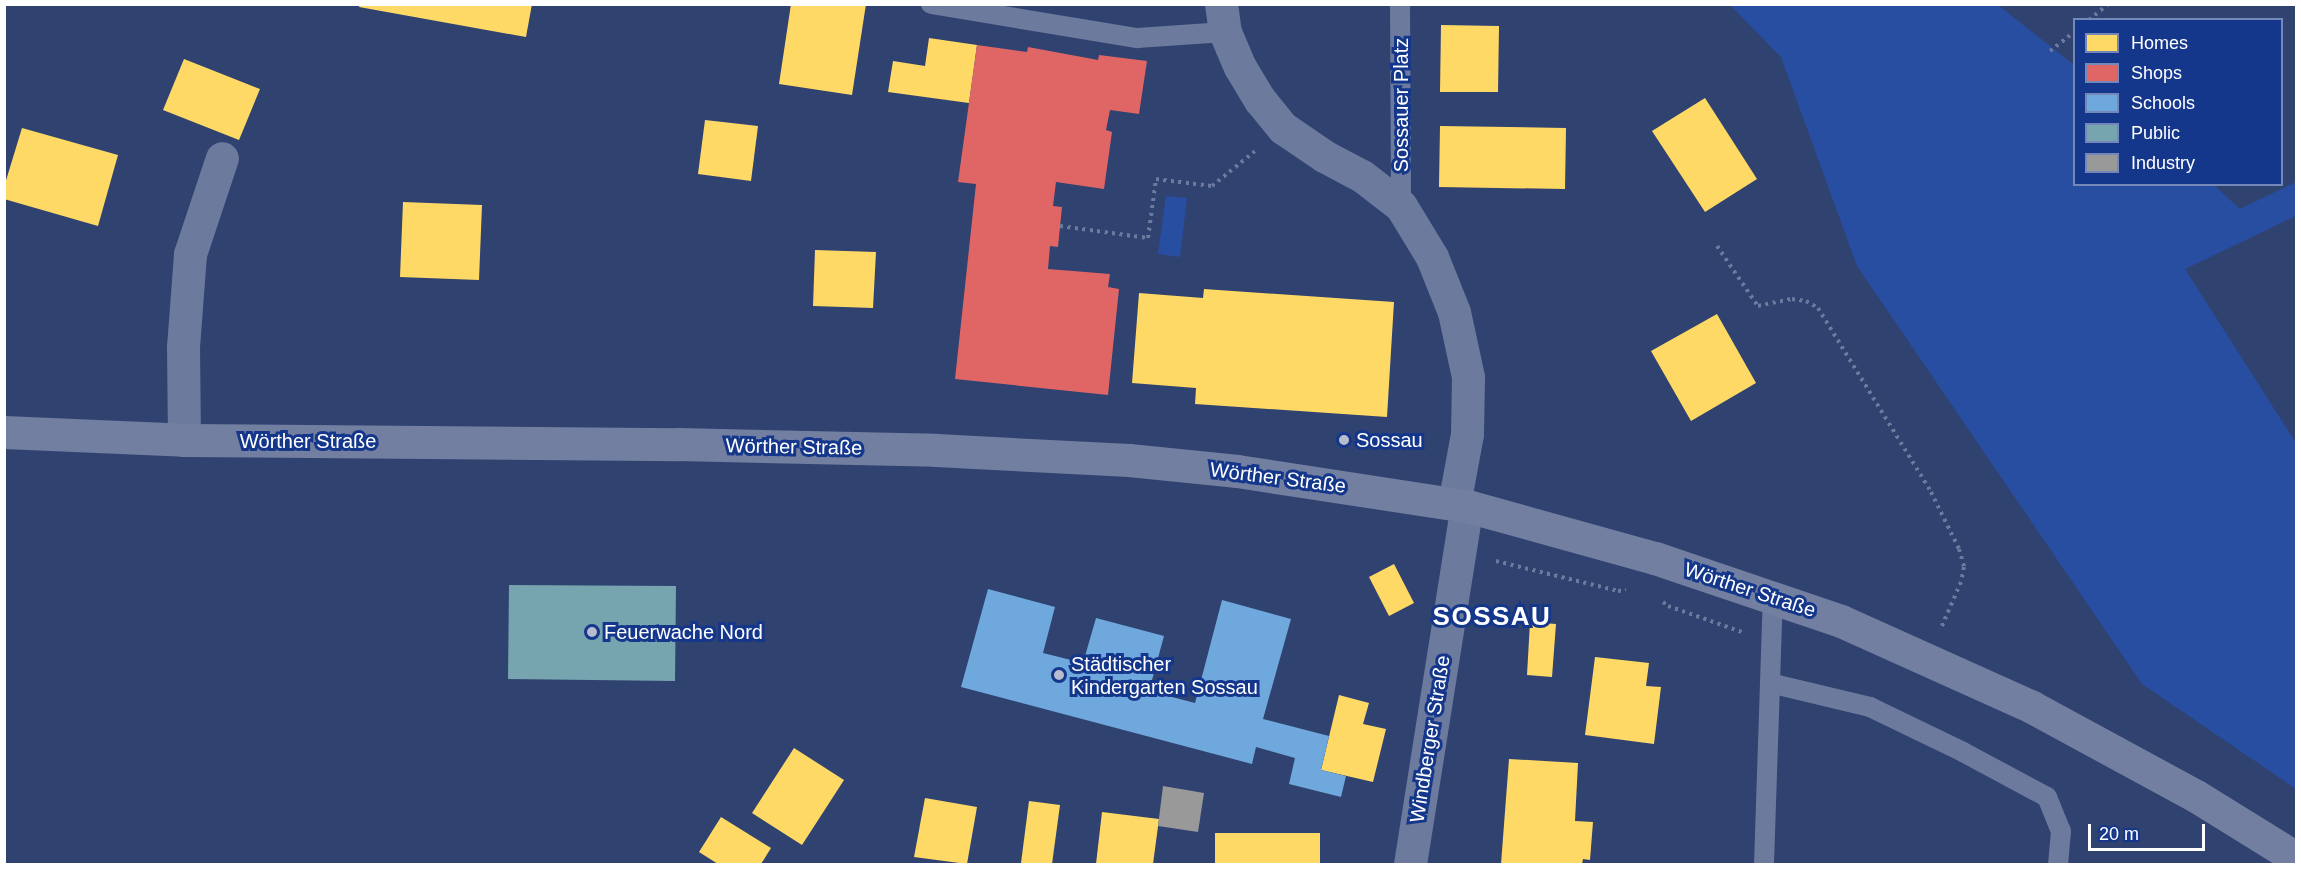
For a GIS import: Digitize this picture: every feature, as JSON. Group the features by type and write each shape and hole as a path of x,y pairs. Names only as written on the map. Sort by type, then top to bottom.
{"street":[{"name":"Sossauer Platz","path":"1223,18 1245,76 1283,129 1324,156 1362,176 1401,206 1432,257 1454,312 1468,377 1467,434 1460,505"},
{"path":"184,440 183,347 190,254 222,158"},
{"name":"Wörther Straße","path":"4,432 184,440 678,444 936,450 1129,460 1237,471 1460,505 1576,534 1841,621 2032,707 2129,758 2296,858"},
{"name":"Windberger Straße","path":"1410,864 1460,554 1460,505"}],"lane":[{"name":"Sossauer Platz","path":"931,4 1137,38 1223,18"},
{"name":"Sossauer Platz","path":"1401,4 1401,206"},
{"path":"1764,864 1773,597"},
{"path":"1770,683 1870,707 1963,752 2047,797 2061,831 2058,864"}],"path":[{"path":"2092,18 2108,4"},
{"path":"2050,51 2073,33"},
{"path":"1060,226 1148,238 1156,179 1212,186 1283,129"},
{"path":"1717,246 1758,306 1792,299 1806,301 1818,308 1931,492 1959,549 1964,567 1961,582 1928,659"},
{"path":"1460,554 1618,591 1637,589"},
{"path":"1656,596 1668,606 1772,644"}],"shaded area":[{"path":"1730,5 1998,5 2073,64 2073,186 2215,186 2240,209 2296,182 2296,216 2185,269 2296,443 2296,789 2142,684 1857,266 1781,57"},
{"path":"1166,196 1187,198 1180,257 1158,254"}],"building: Homes":[{"path":"360,4 532,4 526,37 359,7"},
{"path":"791,4 866,4 852,95 779,84"},
{"path":"1441,25 1499,26 1498,92 1440,92"},
{"path":"929,38 977,45 969,103 888,92 893,61 925,66"},
{"path":"184,59 260,89 239,140 163,110"},
{"path":"1705,98 1757,179 1705,212 1652,131"},
{"path":"705,120 758,126 751,181 698,174"},
{"path":"1440,126 1566,128 1565,189 1439,187"},
{"path":"22,128 118,155 98,226 4,199 4,187"},
{"path":"403,202 482,205 479,280 400,277"},
{"path":"815,250 876,252 873,308 813,306"},
{"path":"1204,289 1394,302 1387,417 1195,404 1196,388 1132,383 1139,293 1203,298"},
{"path":"1717,314 1756,383 1691,421 1651,351"},
{"path":"1394,564 1414,603 1389,616 1369,577"},
{"path":"1530,622 1556,624 1552,677 1527,675"},
{"path":"1595,657 1649,663 1646,686 1661,687 1654,744 1585,735"},
{"path":"1339,695 1369,703 1363,724 1386,729 1373,782 1321,770"},
{"path":"794,748 844,780 802,845 752,813"},
{"path":"1509,759 1578,763 1575,821 1593,822 1590,860 1583,859 1582,864 1501,864"},
{"path":"925,798 977,807 967,864 914,857"},
{"path":"1029,801 1060,805 1052,864 1021,863"},
{"path":"1102,812 1159,819 1153,864 1096,864"},
{"path":"721,817 771,848 761,864 718,864 699,852"},
{"path":"1215,833 1320,833 1320,864 1215,864"}],"building: Shops":[{"path":"977,45 1027,52 1028,47 1098,60 1099,55 1147,61 1139,114 1110,110 1106,130 1112,132 1104,189 1056,182 1053,206 1062,207 1058,247 1050,246 1048,269 1110,274 1108,287 1119,289 1108,395 955,379 976,184 958,182"}],"building: Schools":[{"name":"Städtischer Kindergarten Sossau","path":"988,589 1055,607 1043,653 1083,663 1096,618 1164,636 1149,691 1195,703 1222,600 1291,619 1263,719 1329,736 1321,770 1346,776 1341,797 1289,784 1295,758 1256,747 1252,764 961,687"}],"building: Public":[{"name":"Feuerwache Nord","path":"509,585 676,586 675,681 508,679"}],"building: Industry":[{"path":"1163,786 1204,793 1198,832 1158,826"}],"place":[{"name":"Sossau","path":"1344,440"},
{"name":"Feuerwache Nord","path":"592,632"},
{"name":"Städtischer Kindergarten Sossau","path":"1059,675"}],"district":[{"name":"SOSSAU","path":"1492,617"}]}
